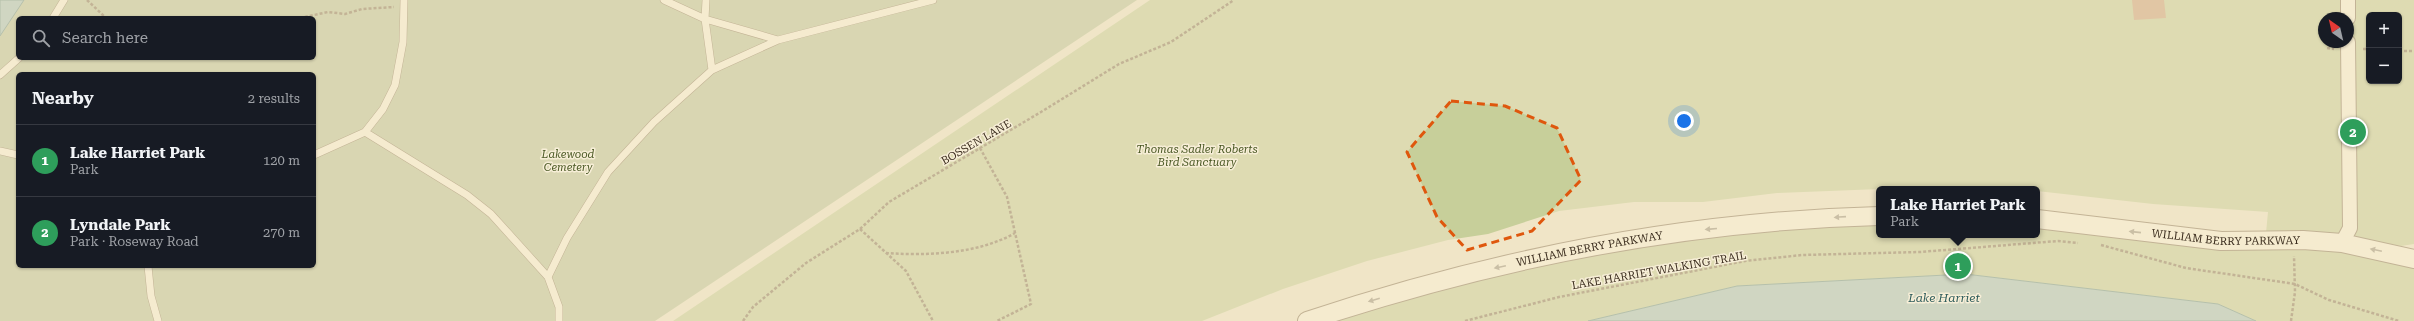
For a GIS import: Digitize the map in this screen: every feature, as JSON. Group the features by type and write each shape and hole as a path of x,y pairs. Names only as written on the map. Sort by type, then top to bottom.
{"street":[{"path":"2348,0 2348,12"},
{"path":"2342,244 2350,228 2348,48"},
{"name":"WILLIAM BERRY PARKWAY","path":"1307,321 1458,276 1571,252 1691,231 1842,217 1876,216"},
{"name":"WILLIAM BERRY PARKWAY","path":"2040,219 2221,241 2303,240 2342,244 2414,259"}],"lane":[{"path":"54,16 64,0"},
{"path":"664,0 705,19 778,40"},
{"path":"706,0 705,19 712,70"},
{"path":"548,276 567,238 608,172 654,122 712,70 778,40 933,0"},
{"path":"316,154 365,132 383,109 395,85 403,42 404,3"},
{"path":"0,75 17,60"},
{"path":"365,132 467,195 490,214 548,276 559,307 559,321"},
{"path":"0,151 16,155"},
{"path":"148,268 151,296 158,321"}],"path":[{"path":"86,0 104,16"},
{"name":"BOSSEN LANE","path":"743,321 753,307 806,263 860,229 889,202 1119,64 1171,42 1234,0"},
{"path":"309,16 328,12 345,14 404,3"},
{"path":"2402,51 2414,52"},
{"path":"980,148 1007,197 1031,304 997,321"},
{"path":"860,229 906,271 932,321"},
{"path":"886,253 910,255 954,251 999,242 1015,233"},
{"name":"LAKE HARRIET WALKING TRAIL","path":"1465,321 1606,287 1745,261 1802,255 1920,252 2024,243 2084,243"},
{"path":"2095,243 2186,268 2295,284 2329,300 2399,321"},
{"path":"2291,321 2295,284 2293,257 2296,252"}],"highlighted area":[{"path":"1451,101 1505,106 1557,128 1581,180 1532,231 1467,250 1437,217 1407,152"}],"green space":[{"name":"Lakewood Cemetery","path":"0,0 1137,0 655,321 0,321"},
{"name":"Thomas Sadler Roberts Bird Sanctuary","path":"1150,0 2414,0 2414,244 2401,246 2373,241 2266,233 2268,212 2153,204 2040,191 2040,186 1876,186 1876,189 1777,193 1703,202 1634,202 1559,211 1488,234 1448,240 1367,261 1283,289 1202,321 673,321"},
{"path":"1876,216 1876,238 2040,238 2040,219 2303,240 2414,259 2414,321 2256,321 2218,304 1965,274 1737,286 1588,321 1307,321 1571,252"}],"water":[{"path":"0,0 24,0 0,36"},
{"name":"Lake Harriet","path":"1965,274 2218,304 2256,321 1588,321 1737,286"}],"building":[{"path":"2132,0 2164,0 2166,18 2134,20"}],"place":[{"name":"Lyndale Park","path":"2353,132"},
{"name":"Lake Harriet Park","path":"1958,266"}]}
